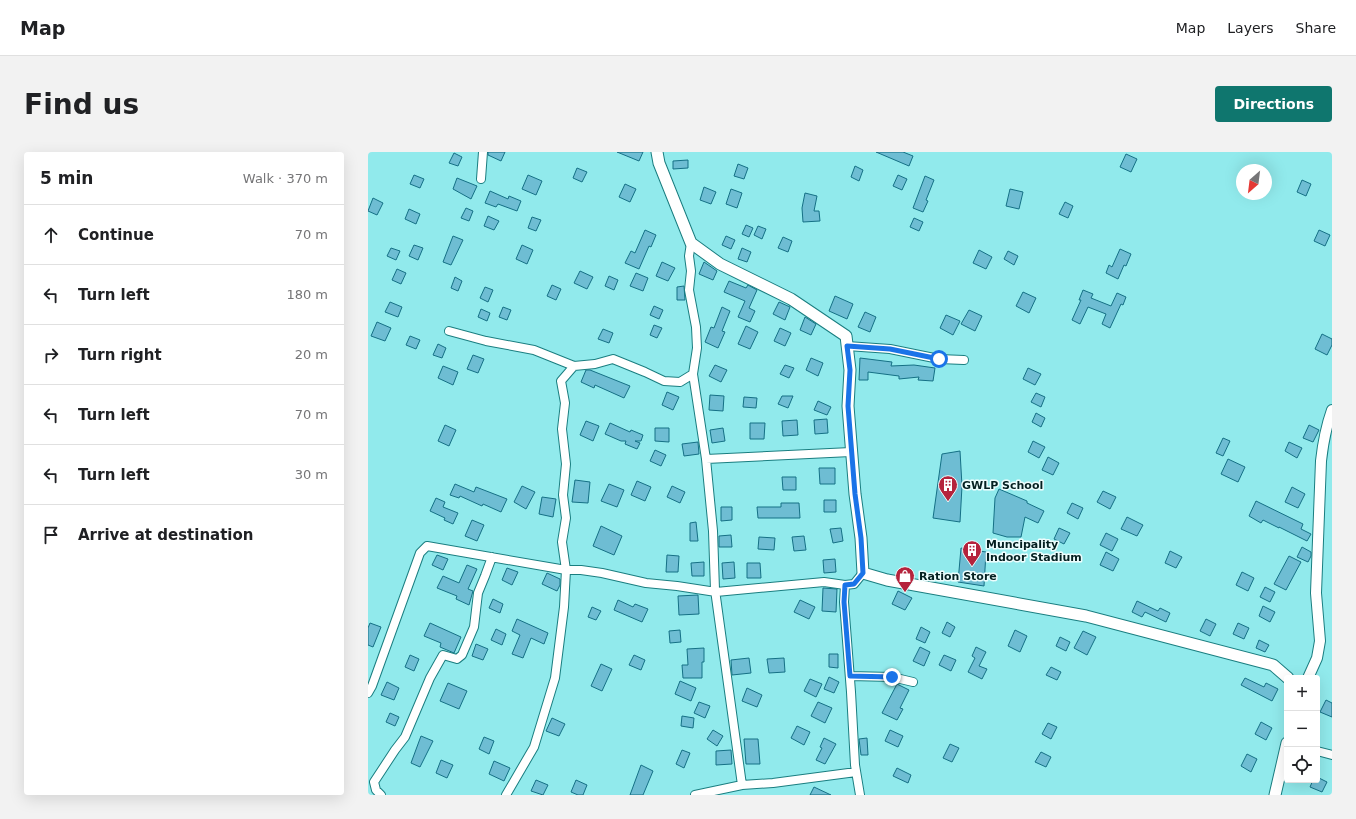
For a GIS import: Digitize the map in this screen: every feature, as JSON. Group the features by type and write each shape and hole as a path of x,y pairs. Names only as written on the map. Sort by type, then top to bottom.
{"main road":[{"path":"657,152 659,163 691,243 720,264 791,299 846,336 850,370 848,406 851,452 861,538 863,573 887,580 1086,616 1273,665 1285,675"},
{"path":"1275,795 1286,747"}],"street":[{"path":"482,179 483,152"},
{"path":"691,243 689,256 691,271 689,290 695,321 697,348 693,374 706,459 713,531 716,592 742,785"},
{"path":"449,331 486,341 534,350 574,366 595,364 612,359 664,381 680,382 693,374"},
{"path":"847,346 890,349 939,359 964,360"},
{"path":"506,795 534,747 555,678 564,607 566,570 562,542 566,518 563,495 566,464 562,429 565,403 561,381 574,366"},
{"path":"1309,675 1317,658 1320,641 1316,593 1322,454 1332,410"},
{"path":"706,459 851,452"},
{"path":"368,693 372,686 420,553 427,546 566,570 581,570 602,573 646,583 716,592 824,582 845,585 854,584 863,573"},
{"path":"381,795 376,790 374,782 394,750 405,737 430,678 443,655 457,659 462,655 474,627 478,593 492,557"},
{"path":"845,585 844,602 856,772 860,795"},
{"path":"850,676 892,677 913,682"},
{"path":"1320,752 1332,755"},
{"path":"695,795 742,785 773,783 856,772"}],"building":[{"path":"488,152 505,152 501,161 488,155"},
{"path":"617,152 643,152 639,161"},
{"path":"876,152 903,152 913,156 909,166"},
{"path":"454,153 462,157 458,166 449,163"},
{"path":"1126,154 1137,159 1131,172 1120,167"},
{"path":"688,160 688,168 673,169 673,161"},
{"path":"738,164 748,168 744,179 734,176"},
{"path":"855,166 863,170 859,181 851,177"},
{"path":"577,168 587,172 582,182 573,178"},
{"path":"414,175 424,179 420,188 410,184"},
{"path":"528,175 542,181 536,195 522,189"},
{"path":"898,175 907,179 902,190 893,186"},
{"path":"925,176 934,180 923,212 913,208"},
{"path":"457,178 477,186 471,199 453,189"},
{"path":"1302,180 1311,184 1306,196 1297,192"},
{"path":"625,184 636,189 630,202 619,197"},
{"path":"704,187 716,192 711,204 700,200"},
{"path":"731,189 742,193 737,208 726,204"},
{"path":"1010,189 1023,192 1019,209 1006,206"},
{"path":"490,191 508,199 509,196 521,201 517,211 498,204 496,207 485,203"},
{"path":"805,193 817,196 814,211 819,211 820,221 803,222 802,208"},
{"path":"373,198 383,203 377,215 368,211"},
{"path":"1065,202 1073,206 1068,218 1059,214"},
{"path":"466,208 473,211 469,221 461,218"},
{"path":"409,209 420,214 416,224 405,219"},
{"path":"488,216 499,221 494,230 484,226"},
{"path":"532,217 541,220 536,231 528,228"},
{"path":"914,218 923,222 919,231 910,227"},
{"path":"746,225 753,228 749,237 742,234"},
{"path":"758,226 766,229 762,239 754,235"},
{"path":"645,230 656,235 651,247 649,246 639,269 625,263 631,251 635,253"},
{"path":"1319,230 1330,235 1325,246 1314,241"},
{"path":"453,236 463,240 451,265 443,262"},
{"path":"726,236 735,240 731,249 722,245"},
{"path":"783,237 792,241 788,252 778,248"},
{"path":"414,245 423,248 418,260 409,256"},
{"path":"522,245 533,250 527,264 516,259"},
{"path":"391,248 400,251 396,260 387,256"},
{"path":"742,248 751,252 747,262 738,259"},
{"path":"1120,249 1131,254 1118,279 1106,273 1109,265 1112,267"},
{"path":"979,250 992,257 986,269 973,263"},
{"path":"1008,251 1018,256 1014,265 1004,259"},
{"path":"662,262 675,268 668,281 656,276"},
{"path":"704,262 717,271 713,280 699,274"},
{"path":"397,269 406,273 401,284 392,280"},
{"path":"580,271 593,277 587,289 574,283"},
{"path":"636,273 648,278 643,291 630,286"},
{"path":"609,276 618,280 614,290 605,286"},
{"path":"455,277 462,281 458,291 451,288"},
{"path":"729,281 746,288 748,285 757,290 749,308 755,311 750,322 738,317 745,301 724,292"},
{"path":"552,285 561,289 556,300 547,296"},
{"path":"684,286 685,300 677,300 677,287"},
{"path":"485,287 493,290 488,302 480,298"},
{"path":"1083,290 1093,294 1091,298 1111,306 1117,293 1126,297 1123,305 1121,304 1110,328 1102,324 1106,314 1088,307 1080,324 1072,320 1081,300 1079,300"},
{"path":"1023,292 1036,298 1029,313 1016,306"},
{"path":"835,296 853,304 847,319 829,311"},
{"path":"390,302 402,307 398,317 385,312"},
{"path":"779,302 790,307 785,320 773,314"},
{"path":"654,306 663,310 659,319 650,315"},
{"path":"503,307 511,310 507,320 499,317"},
{"path":"722,307 730,311 722,331 725,332 718,348 705,342 711,327 714,328"},
{"path":"481,309 490,313 487,321 478,317"},
{"path":"969,310 982,316 975,331 961,324"},
{"path":"865,312 876,317 870,332 858,327"},
{"path":"946,315 960,321 953,335 940,328"},
{"path":"805,317 816,324 811,335 800,330"},
{"path":"377,322 391,328 385,341 371,336"},
{"path":"654,325 662,328 657,338 650,335"},
{"path":"746,326 758,332 750,349 738,344"},
{"path":"780,328 791,333 785,346 774,341"},
{"path":"603,329 613,333 609,343 598,339"},
{"path":"1322,334 1332,339 1332,345 1327,355 1315,349"},
{"path":"410,336 420,340 416,349 406,345"},
{"path":"438,344 446,348 442,358 433,355"},
{"path":"473,355 484,359 478,373 467,369"},
{"path":"811,358 823,363 818,376 806,370"},
{"path":"860,358 892,362 891,366 914,365 935,368 933,381 918,380 919,377 899,379 899,376 868,372 868,380 859,380"},
{"path":"715,365 727,370 721,382 709,376"},
{"path":"785,365 794,368 789,378 780,374"},
{"path":"443,366 458,372 453,385 438,378"},
{"path":"1028,368 1041,374 1035,385 1023,379"},
{"path":"586,370 590,370 630,386 624,398 595,385 594,388 581,382"},
{"path":"667,392 679,397 673,410 662,405"},
{"path":"1036,393 1045,397 1041,407 1031,402"},
{"path":"710,395 724,396 723,411 709,410"},
{"path":"782,396 793,396 788,408 778,404"},
{"path":"744,397 757,398 756,408 743,407"},
{"path":"818,401 831,407 827,415 814,410"},
{"path":"1036,413 1045,418 1041,427 1032,422"},
{"path":"827,419 828,433 815,434 814,420"},
{"path":"797,420 798,435 783,436 782,421"},
{"path":"586,421 599,426 593,441 580,435"},
{"path":"610,423 630,432 631,430 643,435 641,441 635,441 640,443 637,449 625,444 626,441 621,441 605,434"},
{"path":"750,423 765,423 764,439 750,439"},
{"path":"445,425 456,430 449,446 438,441"},
{"path":"1309,425 1319,430 1313,442 1303,438"},
{"path":"655,428 669,428 669,442 655,441"},
{"path":"723,428 725,441 712,443 710,430"},
{"path":"1223,438 1230,441 1223,456 1216,453"},
{"path":"1033,441 1045,447 1039,458 1028,452"},
{"path":"698,442 699,454 684,456 682,444"},
{"path":"1289,442 1302,448 1297,458 1285,451"},
{"path":"655,450 666,455 661,466 650,461"},
{"name":"GWLP School","path":"960,451 962,486 960,522 933,518 942,454"},
{"path":"1048,457 1059,463 1053,475 1042,470"},
{"path":"1228,459 1245,467 1238,482 1221,474"},
{"path":"819,468 835,468 835,484 820,484"},
{"path":"782,477 796,477 796,490 783,490"},
{"path":"575,480 590,482 588,503 572,502"},
{"path":"637,481 651,487 645,501 631,495"},
{"path":"455,484 474,492 476,487 507,499 501,512 483,504 482,506 460,496 459,498 450,495"},
{"path":"609,484 624,490 617,507 601,501"},
{"path":"522,486 535,492 526,509 514,502"},
{"path":"672,486 685,492 680,503 667,497"},
{"path":"1292,487 1305,494 1298,508 1285,502"},
{"path":"999,489 1027,501 1027,503 1044,511 1038,523 1025,517 1021,537 1007,537 993,533 995,498"},
{"path":"1103,491 1116,497 1110,509 1097,502"},
{"path":"542,497 556,499 553,517 539,514"},
{"path":"436,498 445,502 443,507 458,513 453,524 444,520 445,518 430,511"},
{"path":"824,500 836,500 836,512 824,512"},
{"path":"1256,501 1303,524 1301,529 1311,534 1307,541 1263,520 1261,523 1249,516"},
{"path":"781,503 799,503 800,518 758,518 757,507 781,507"},
{"path":"1072,503 1083,508 1078,519 1067,513"},
{"path":"721,507 732,507 732,520 721,521"},
{"path":"1127,517 1143,525 1137,536 1121,529"},
{"path":"472,520 484,525 477,541 465,536"},
{"path":"696,522 698,541 690,541 690,523"},
{"path":"601,526 622,536 614,555 593,546"},
{"path":"841,528 843,541 833,543 830,529"},
{"path":"1059,528 1070,533 1064,544 1054,539"},
{"path":"1106,533 1118,539 1112,551 1100,545"},
{"path":"731,535 732,547 719,547 719,536"},
{"path":"804,536 806,550 794,551 792,537"},
{"path":"759,537 775,538 774,550 758,549"},
{"path":"1302,547 1311,552 1308,562 1297,557"},
{"name":"Muncipality Indoor Stadium","path":"961,548 986,552 984,586 958,582"},
{"path":"1170,551 1182,557 1176,568 1165,563"},
{"path":"1106,552 1119,559 1113,571 1100,565"},
{"path":"437,555 448,559 443,570 432,565"},
{"path":"667,555 679,556 678,572 666,572"},
{"path":"1289,556 1301,562 1286,590 1274,584"},
{"path":"835,559 836,572 824,573 823,560"},
{"path":"704,562 704,576 692,576 691,563"},
{"path":"734,562 735,578 723,579 722,563"},
{"path":"747,563 760,563 761,578 747,578"},
{"path":"467,565 477,569 468,589 473,591 469,605 456,599 457,596 437,588 443,576 459,583"},
{"path":"507,568 518,572 512,585 502,580"},
{"path":"1242,572 1254,578 1248,591 1236,585"},
{"path":"547,573 560,579 560,585 557,591 542,584"},
{"path":"1265,587 1275,592 1270,602 1260,597"},
{"path":"823,588 837,589 836,612 822,611"},
{"path":"898,591 912,598 905,610 892,604"},
{"path":"698,595 699,614 679,615 678,596"},
{"path":"493,599 503,604 500,613 489,608"},
{"path":"618,600 633,607 635,604 648,609 642,622 614,610"},
{"path":"800,600 815,607 809,619 794,612"},
{"path":"1137,601 1158,611 1160,608 1170,613 1166,622 1145,612 1142,617 1132,612"},
{"path":"1263,606 1275,612 1270,622 1259,616"},
{"path":"592,607 601,611 596,620 588,617"},
{"path":"517,619 548,633 544,644 531,638 523,658 512,654 520,635 512,631"},
{"path":"1206,619 1216,624 1210,636 1200,631"},
{"path":"947,622 955,627 950,637 942,633"},
{"path":"370,623 381,627 373,647 368,645 368,628"},
{"path":"430,623 461,637 454,653 440,647 441,643 424,636"},
{"path":"1238,623 1249,628 1244,639 1233,634"},
{"path":"921,627 930,632 925,643 916,639"},
{"path":"496,629 506,634 502,645 491,640"},
{"path":"680,630 681,642 670,643 669,631"},
{"path":"1015,630 1027,636 1020,652 1008,646"},
{"path":"1083,631 1096,637 1087,655 1074,648"},
{"path":"1060,637 1070,642 1066,651 1056,646"},
{"path":"1259,640 1269,645 1265,652 1256,648"},
{"path":"476,644 488,649 483,660 472,656"},
{"path":"920,647 930,652 924,666 913,661"},
{"path":"976,647 986,652 979,666 987,669 982,679 968,672 975,658 972,656"},
{"path":"704,648 702,678 683,678 682,665 688,665 687,649"},
{"path":"829,654 838,654 838,668 829,667"},
{"path":"410,655 419,659 414,671 405,667"},
{"path":"634,655 645,660 641,670 629,665"},
{"path":"944,655 956,660 951,671 939,665"},
{"path":"749,658 751,673 732,675 731,660"},
{"path":"784,658 785,672 769,673 767,659"},
{"path":"601,664 612,669 602,691 591,686"},
{"path":"1051,667 1061,672 1057,680 1046,675"},
{"path":"829,677 839,682 834,693 824,689"},
{"path":"1245,678 1264,687 1266,683 1278,689 1272,701 1241,685"},
{"path":"810,679 822,684 816,697 804,691"},
{"path":"680,681 696,688 691,701 675,694"},
{"path":"387,682 399,688 394,700 381,695"},
{"path":"448,683 467,691 459,709 440,701"},
{"path":"897,684 909,690 900,708 903,709 897,720 882,713"},
{"path":"747,688 762,695 757,707 742,701"},
{"path":"1326,700 1332,703 1332,717 1320,712"},
{"path":"699,702 710,706 705,718 694,713"},
{"path":"818,702 832,708 825,723 811,716"},
{"path":"390,713 399,717 395,726 386,722"},
{"path":"682,716 694,718 693,728 681,726"},
{"path":"552,718 565,724 559,736 546,731"},
{"path":"1261,722 1272,728 1266,740 1255,734"},
{"path":"1048,723 1057,727 1051,739 1042,734"},
{"path":"797,726 810,732 804,745 791,738"},
{"path":"713,730 723,736 717,746 707,739"},
{"path":"890,730 903,736 898,747 885,741"},
{"path":"421,736 433,741 420,767 411,763"},
{"path":"484,737 494,741 489,754 479,749"},
{"path":"824,738 836,744 825,764 816,760 822,748 820,747"},
{"path":"867,738 868,755 861,755 859,739"},
{"path":"744,739 758,739 760,764 746,764"},
{"path":"950,744 959,748 952,762 943,758"},
{"path":"682,750 690,753 684,768 676,764"},
{"path":"731,750 732,764 716,765 716,751"},
{"path":"1041,752 1051,757 1046,767 1035,762"},
{"path":"1247,754 1257,759 1251,772 1241,766"},
{"path":"441,760 453,765 447,778 436,773"},
{"path":"494,761 510,768 504,781 489,774"},
{"path":"641,765 653,771 643,795 630,795"},
{"path":"897,768 911,775 908,783 893,776"},
{"path":"1320,778 1327,782 1322,792 1310,787 1312,783 1320,783"},
{"path":"536,780 548,785 543,795 531,791"},
{"path":"576,780 587,785 583,795 578,795 571,792"},
{"path":"814,787 831,795 810,795"}],"place":[{"name":"GWLP School","path":"948,502"},
{"name":"Muncipality Indoor Stadium","path":"972,567"},
{"name":"Ration Store","path":"905,593"}],"route":[{"path":"892,677 850,676 844,602 845,585 854,584 863,573 848,406 850,370 847,346 890,349 939,359"}]}
